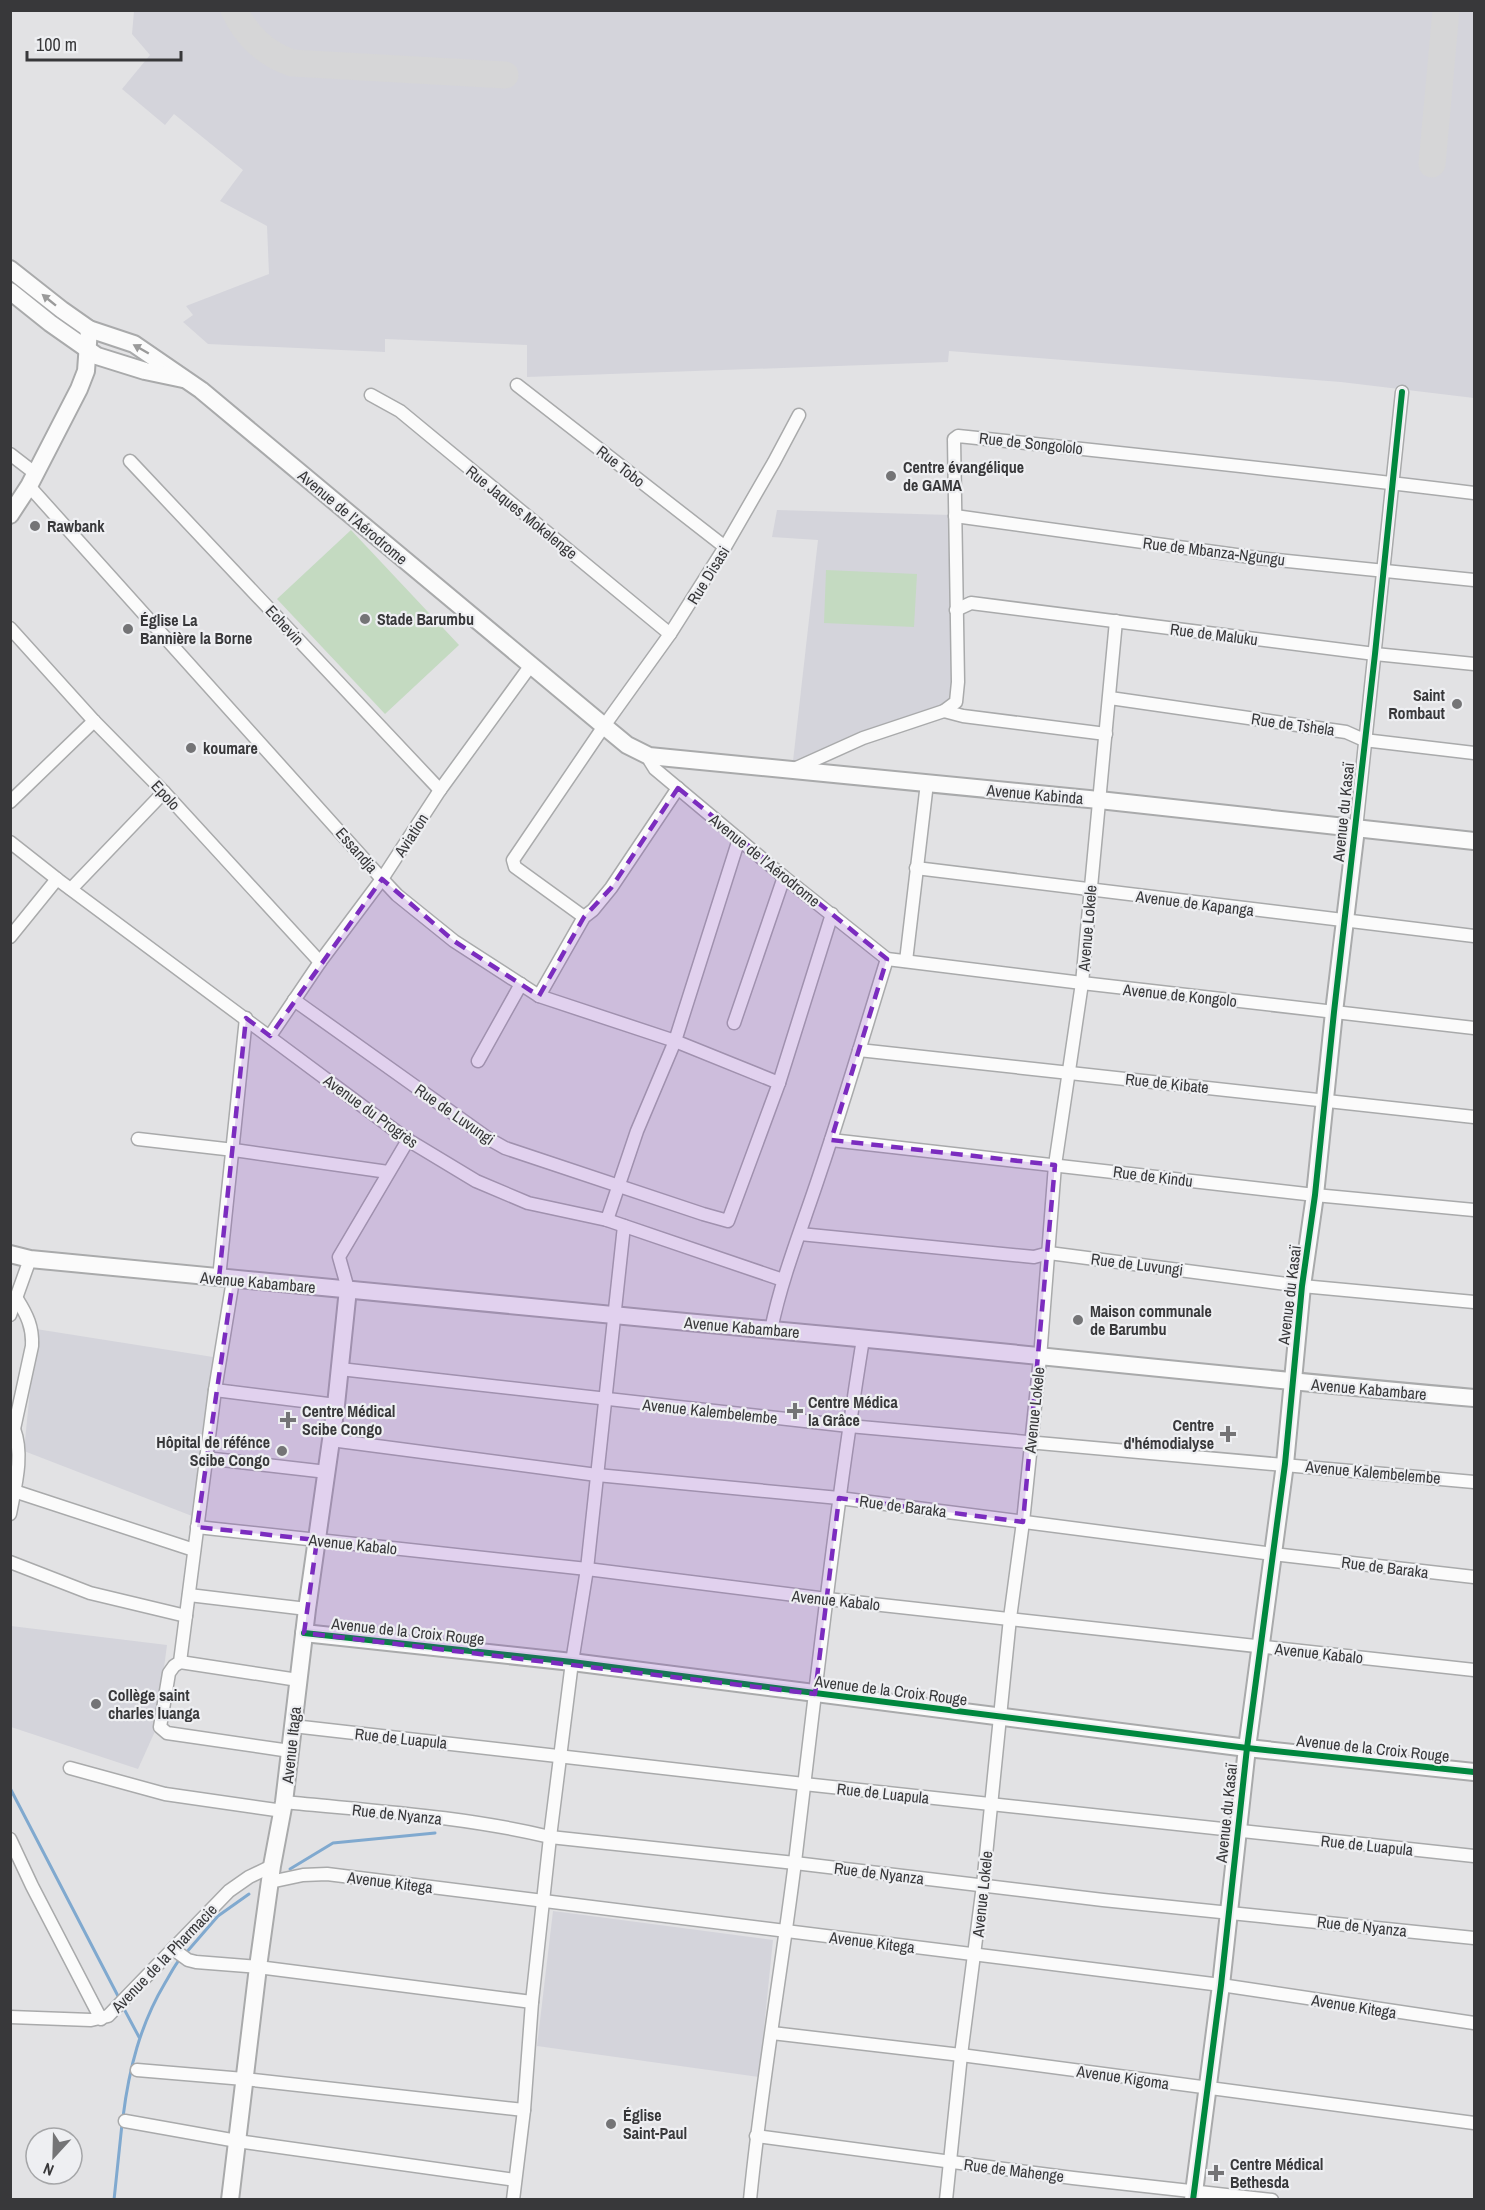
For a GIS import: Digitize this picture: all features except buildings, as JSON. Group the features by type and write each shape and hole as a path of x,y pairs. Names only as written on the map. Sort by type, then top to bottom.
{"street":[{"name":"Avenue de l’Aérodrome","path":"10,269 89,329 134,344 186,380 604,726"},
{"path":"10,291 97,356 152,373 186,380"},
{"path":"10,515 33,480 80,388 86,371 89,329"},
{"name":"Rue Tobo","path":"517,385 725,547"},
{"name":"Avenue du Kasaï","path":"1194,2196 1221,1985 1246,1748 1285,1464 1302,1286 1315,1195 1356,829 1402,392"},
{"name":"Rue Jaques Mokelenge","path":"370,395 400,411 670,634"},
{"name":"Rue Disasi","path":"584,917 515,867 513,860 670,634 725,547 798,415"},
{"name":"Rue de Songololo","path":"944,711 956,702 958,692 954,439 958,436 1474,493"},
{"name":"Essandja","path":"10,454 382,879 397,895 453,941 539,996 675,1041 779,1083"},
{"name":"Echevin","path":"130,461 441,790"},
{"name":"Rue de Mbanza-Ngungu","path":"955,516 1258,558 1474,580"},
{"name":"Rue de Maluku","path":"956,610 971,603 1375,654 1474,664"},
{"name":"Avenue Lokele","path":"946,2199 961,2055 983,1886 1010,1618 1023,1522 1040,1358 1055,1165 1082,983 1116,621"},
{"name":"Epolo","path":"10,628 320,962"},
{"name":"Aviation","path":"270,1036 531,665"},
{"name":"Rue de Tshela","path":"1110,698 1336,730 1364,740 1474,753"},
{"path":"793,769 863,738 944,711 963,716 1106,734"},
{"path":"10,802 94,721"},
{"name":"Avenue Kabinda","path":"604,726 627,745 649,756 1100,800 1474,841"},
{"name":"Avenue de l’Aérodrome","path":"649,756 656,769 678,788 887,959"},
{"path":"906,961 927,783"},
{"path":"539,996 584,917 593,910 611,888 678,788"},
{"path":"71,889 164,792"},
{"path":"607,1220 637,1131 675,1041 739,839"},
{"name":"Avenue du Progrès","path":"10,842 408,1140 476,1181 528,1203 607,1220 783,1280"},
{"name":"Avenue de Kapanga","path":"916,868 1474,936"},
{"path":"734,1023 784,877"},
{"path":"10,937 57,879"},
{"path":"779,1083 832,914"},
{"path":"771,1330 783,1280 831,1140 887,959"},
{"name":"Avenue de Kongolo","path":"887,959 1474,1028"},
{"path":"478,1061 521,984"},
{"name":"Rue de Luvungi","path":"294,1000 489,1139 505,1148 724,1221 730,1218 779,1083"},
{"path":"180,1662 226,1279 234,1150 246,1018"},
{"name":"Rue de Kibate","path":"859,1050 1474,1117"},
{"path":"138,1139 388,1172"},
{"path":"348,1289 339,1257 408,1140"},
{"name":"Rue de Kindu","path":"831,1140 1315,1195 1474,1210"},
{"path":"513,2199 524,2110 532,2002 550,1837 572,1662 587,1569 624,1226"},
{"name":"Rue de Luvungi","path":"800,1234 1034,1257 1049,1253 1302,1286 1474,1302"},
{"name":"Avenue Kabambare","path":"10,1254 30,1259 226,1279 1474,1398"},
{"path":"10,1315 30,1259"},
{"name":"Avenue Itaga","path":"230,2199 258,1967 271,1874 284,1806 307,1609 336,1405 348,1289"},
{"path":"10,1514 19,1451 18,1440 13,1432 32,1346 29,1320 17,1299"},
{"path":"750,2199 756,2136 795,1863 839,1498 863,1339"},
{"name":"Avenue Kalembelembe","path":"340,1368 849,1426 1474,1482"},
{"path":"214,1390 336,1405"},
{"name":"Rue de Baraka","path":"331,1440 597,1475 839,1498 1273,1554 1474,1577"},
{"path":"206,1458 327,1472"},
{"path":"14,1491 194,1550"},
{"name":"Avenue Kabalo","path":"197,1527 1474,1670"},
{"path":"10,1562 90,1593 186,1616"},
{"path":"189,1595 307,1609"},
{"name":"Avenue de la Croix Rouge","path":"304,1633 572,1662 1246,1748 1474,1772"},
{"path":"290,1751 163,1731 160,1727 169,1673 180,1662 298,1680"},
{"name":"Rue de Luapula","path":"293,1726 990,1805 1474,1856"},
{"name":"Rue de Nyanza","path":"70,1768 165,1794 457,1820 512,1828 550,1837 1474,1938"},
{"path":"10,1839 101,2019"},
{"name":"Avenue Kitega","path":"271,1874 327,1874 508,1898 529,1898 543,1902 1221,1985 1474,2023"},
{"name":"Avenue de la Pharmacie","path":"10,2017 101,2019 180,1954 238,1883 271,1874"},
{"path":"180,1954 258,1967 532,2002"},
{"name":"Avenue Kigoma","path":"772,2033 961,2055 1474,2123"},
{"path":"137,2070 244,2079 524,2110"},
{"path":"125,2121 237,2141 515,2180"},
{"name":"Rue de Mahenge","path":"756,2136 1194,2196 1272,2199"}],"highlighted area":[{"path":"678,788 887,959 831,1140 1055,1165 1023,1522 839,1498 815,1694 304,1633 317,1540 197,1527 233,1280 219,1278 246,1018 270,1036 382,879 454,941 539,996 584,917 611,888"}],"shaded area":[{"path":"134,11 1474,11 1474,398 1341,382 949,351 948,362 527,377 527,345 385,339 385,352 208,344 183,322 193,315 186,306 269,274 267,226 220,201 243,170 174,114 165,125 122,89 150,55 132,34"},
{"path":"777,510 951,515 954,696 946,708 793,761 818,540 772,537"},
{"path":"36,1329 213,1357 192,1516 24,1451"},
{"path":"11,1626 167,1645 156,1729 138,1769 11,1727"},
{"path":"553,1911 773,1940 759,2077 537,2046"}],"green space":[{"name":"Stade Barumbu","path":"351,530 459,645 385,714 277,599"},
{"path":"826,570 917,574 914,627 824,623"}],"waterway":[{"path":"10,1788 119,1998"},
{"path":"290,1869 333,1843 435,1833"},
{"path":"185,1954 218,1916 249,1894"},
{"path":"123,2117 132,2065 142,2031 156,1999 180,1959"},
{"path":"123,2007 139,2037"},
{"path":"114,2200 122,2124"}],"taxiway":[{"path":"234,10 239,20 258,43 273,54 292,63 505,75"},
{"path":"1432,164 1446,10"}],"cycle path":[{"path":"1193,2200 1221,1985 1247,1748 1285,1464 1302,1286 1315,1195 1402,392"},
{"path":"304,1633 572,1662 1247,1748 1474,1772"}],"place":[{"name":"Centre évangélique de GAMA","path":"891,476"},
{"name":"Rawbank","path":"35,526"},
{"name":"Stade Barumbu","path":"365,619"},
{"name":"Église La Bannière la Borne","path":"128,629"},
{"name":"Saint Rombaut","path":"1457,704"},
{"name":"koumare","path":"191,748"},
{"name":"Maison communale de Barumbu","path":"1078,1320"},
{"name":"Centre Médica la Grâce","path":"795,1411"},
{"name":"Centre Médical Scibe Congo","path":"288,1420"},
{"name":"Centre d'hémodialyse","path":"1228,1434"},
{"name":"Hôpital de réfénce Scibe Congo","path":"282,1451"},
{"name":"Collège saint charles luanga","path":"96,1704"},
{"name":"Église Saint-Paul","path":"611,2124"},
{"name":"Centre Médical Bethesda","path":"1216,2173"}]}
